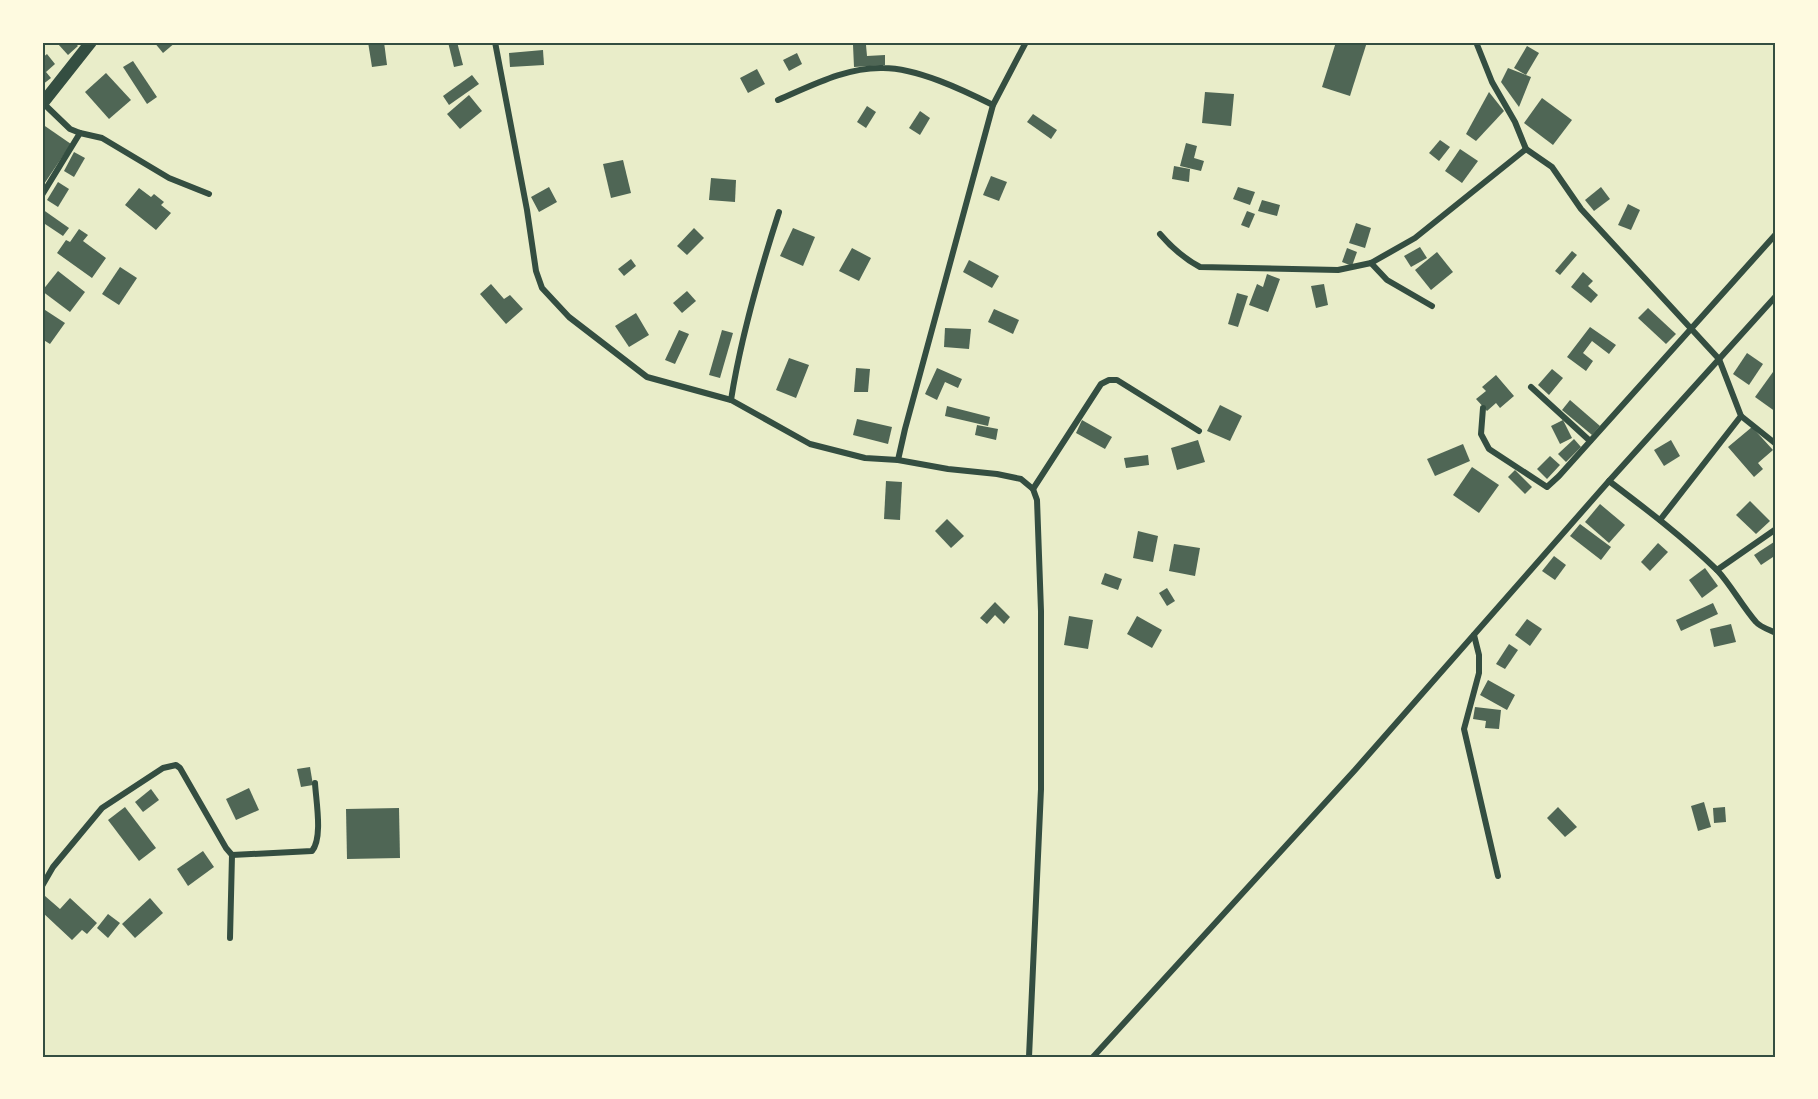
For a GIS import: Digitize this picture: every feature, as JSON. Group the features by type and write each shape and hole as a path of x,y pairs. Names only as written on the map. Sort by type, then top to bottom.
{"main road":[{"path":"42,103 91,42"}],"street":[{"path":"495,42 527,210 536,271 542,288 569,317 647,377 731,400 810,444 865,458 898,460 948,469 997,474 1021,479 1033,489 1037,500 1041,611 1041,789 1029,1057"},
{"path":"898,460 993,105 1026,42"},
{"path":"1476,42 1492,82 1515,122 1526,149 1552,167 1581,209 1719,359 1741,416 1776,444"},
{"path":"777,100 828,79 856,71 884,68 920,74 968,92 993,105"},
{"path":"42,103 70,129 102,138 169,178 208,194"},
{"path":"42,195 80,133"},
{"path":"1160,234 1179,254 1200,267 1338,270 1371,263 1415,238 1526,149"},
{"path":"731,400 739,352 779,212"},
{"path":"1483,408 1481,434 1489,449 1547,487 1776,234"},
{"path":"1371,263 1387,280 1432,306"},
{"path":"1093,1057 1355,770 1609,481 1776,296"},
{"path":"1033,489 1101,384 1109,380 1116,380 1199,431"},
{"path":"1531,387 1590,441"},
{"path":"1660,520 1741,416"},
{"path":"1609,481 1660,520 1717,570 1757,623 1776,633"},
{"path":"1717,570 1776,529"},
{"path":"1474,635 1479,655 1479,673 1464,729 1498,876"},
{"path":"42,886 53,867 102,808 163,768 176,765 180,768 232,855 230,938"},
{"path":"232,855 312,851 318,837 315,783"}],"building":[{"path":"59,42 74,42 78,46 68,55 58,44"},
{"path":"154,42 176,42 163,53"},
{"path":"368,42 384,42 387,65 372,67"},
{"path":"448,42 457,42 463,65 454,67"},
{"path":"1336,42 1367,42 1350,96 1322,87"},
{"path":"853,45 866,45 867,56 885,55 885,65 854,67"},
{"path":"1527,46 1539,53 1526,75 1514,68"},
{"path":"543,50 544,65 510,67 509,53"},
{"path":"797,53 802,64 789,71 783,60"},
{"path":"47,54 55,64 46,72 51,78 42,85 42,58"},
{"path":"133,61 157,97 147,104 123,67"},
{"path":"1508,68 1531,77 1519,107 1501,82"},
{"path":"757,69 765,84 748,93 740,78"},
{"path":"106,73 131,100 109,119 85,92"},
{"path":"472,75 479,84 449,105 443,96"},
{"path":"1205,92 1234,94 1231,126 1202,123"},
{"path":"1489,92 1504,111 1476,141 1466,134"},
{"path":"469,95 482,111 460,129 447,114"},
{"path":"1542,98 1572,120 1553,145 1524,123"},
{"path":"867,106 876,112 866,128 857,122"},
{"path":"920,111 930,118 920,135 909,128"},
{"path":"1033,114 1057,130 1051,139 1027,122"},
{"path":"42,124 71,144 42,187"},
{"path":"1440,140 1450,147 1439,161 1429,153"},
{"path":"1186,143 1197,146 1194,158 1204,161 1201,171 1180,166"},
{"path":"1460,149 1478,161 1462,183 1445,171"},
{"path":"74,152 85,158 74,177 64,171"},
{"path":"623,160 631,193 611,198 603,164"},
{"path":"1174,166 1190,169 1189,182 1172,179"},
{"path":"991,176 1007,182 999,201 983,195"},
{"path":"711,178 736,180 735,202 709,200"},
{"path":"58,182 69,189 58,207 47,200"},
{"path":"549,187 557,202 539,212 531,197"},
{"path":"1238,187 1255,192 1250,205 1233,199"},
{"path":"1601,187 1610,199 1594,211 1585,200"},
{"path":"139,188 151,197 154,194 164,202 161,205 171,213 156,230 125,205"},
{"path":"1262,200 1280,205 1277,216 1258,211"},
{"path":"1628,204 1640,210 1631,230 1618,225"},
{"path":"42,209 69,228 63,236 42,222"},
{"path":"1247,211 1255,214 1249,228 1241,225"},
{"path":"1356,223 1371,228 1365,248 1349,243"},
{"path":"694,228 704,238 687,255 677,246"},
{"path":"793,228 815,237 803,266 780,256"},
{"path":"79,229 88,235 83,241 106,258 92,278 57,253 66,240 70,242"},
{"path":"1420,247 1427,258 1411,267 1404,256"},
{"path":"852,248 871,258 859,281 839,271"},
{"path":"1347,248 1357,252 1352,266 1342,262"},
{"path":"1572,251 1577,255 1560,275 1555,271"},
{"path":"1437,252 1453,272 1431,290 1415,270"},
{"path":"631,259 636,266 624,276 618,269"},
{"path":"969,260 999,276 992,288 963,272"},
{"path":"120,267 137,278 119,305 102,294"},
{"path":"58,271 85,292 70,312 42,291"},
{"path":"1583,272 1593,281 1588,286 1598,295 1591,303 1571,287"},
{"path":"1267,274 1280,279 1268,312 1249,305 1257,284 1263,287"},
{"path":"491,284 504,299 510,295 523,309 506,324 480,294"},
{"path":"1324,284 1328,305 1316,308 1311,286"},
{"path":"687,291 696,301 682,313 673,303"},
{"path":"1237,293 1248,296 1238,327 1228,324"},
{"path":"42,308 65,323 50,344 42,339"},
{"path":"1648,308 1676,334 1666,344 1638,318"},
{"path":"994,309 1019,320 1013,334 988,322"},
{"path":"636,313 649,335 629,347 615,326"},
{"path":"1590,327 1616,345 1609,354 1592,341 1583,353 1593,361 1586,371 1567,357"},
{"path":"945,328 971,329 969,349 944,347"},
{"path":"679,330 689,334 675,364 665,360"},
{"path":"722,330 733,333 720,378 709,375"},
{"path":"1747,353 1763,364 1749,385 1733,374"},
{"path":"789,358 809,365 796,398 776,390"},
{"path":"856,368 870,369 868,392 854,392"},
{"path":"937,368 962,379 958,388 945,382 937,400 925,394"},
{"path":"1552,369 1563,378 1549,395 1538,385"},
{"path":"1773,372 1776,374 1776,412 1755,397"},
{"path":"1496,375 1514,396 1500,408 1496,403 1487,411 1476,399 1486,391 1482,387"},
{"path":"1570,400 1600,426 1592,435 1562,410"},
{"path":"1220,405 1242,416 1230,441 1207,431"},
{"path":"947,406 990,417 988,426 945,416"},
{"path":"857,419 892,427 888,444 853,435"},
{"path":"1082,420 1112,437 1105,449 1076,433"},
{"path":"1563,420 1572,438 1560,444 1551,426"},
{"path":"977,425 998,429 996,440 975,435"},
{"path":"1752,427 1773,450 1758,463 1763,469 1754,477 1728,447"},
{"path":"1574,439 1581,447 1566,462 1558,454"},
{"path":"1198,440 1205,462 1177,470 1171,448"},
{"path":"1671,440 1680,456 1664,466 1654,450"},
{"path":"1463,444 1470,461 1435,476 1427,459"},
{"path":"1148,455 1149,465 1126,468 1124,458"},
{"path":"1550,456 1560,465 1547,479 1537,469"},
{"path":"1472,467 1499,485 1479,513 1453,495"},
{"path":"1515,470 1532,487 1525,494 1508,477"},
{"path":"886,481 902,482 900,520 884,519"},
{"path":"1750,501 1770,521 1756,534 1736,515"},
{"path":"1600,504 1625,525 1609,543 1585,522"},
{"path":"947,519 964,536 951,548 935,531"},
{"path":"1580,524 1611,547 1601,560 1570,536"},
{"path":"1138,531 1158,536 1153,562 1133,558"},
{"path":"1774,542 1776,555 1761,565 1754,555"},
{"path":"1658,543 1668,552 1650,571 1641,562"},
{"path":"1174,544 1200,548 1195,576 1169,571"},
{"path":"1554,556 1566,565 1555,580 1542,571"},
{"path":"1705,568 1718,586 1702,598 1689,580"},
{"path":"1105,573 1122,579 1118,590 1101,584"},
{"path":"1167,588 1175,601 1167,606 1159,593"},
{"path":"995,602 1010,617 1004,624 995,615 987,624 980,618"},
{"path":"1713,603 1718,614 1681,631 1676,620"},
{"path":"1069,616 1093,620 1088,649 1064,645"},
{"path":"1137,616 1162,630 1152,648 1127,634"},
{"path":"1527,619 1542,629 1530,646 1515,635"},
{"path":"1731,624 1736,642 1714,647 1710,629"},
{"path":"1509,644 1518,650 1505,669 1496,664"},
{"path":"1488,680 1515,695 1507,710 1480,695"},
{"path":"1475,707 1501,710 1499,729 1485,728 1486,721 1473,719"},
{"path":"310,767 313,785 301,787 297,769"},
{"path":"249,788 259,810 236,820 226,799"},
{"path":"151,789 159,800 143,812 135,802"},
{"path":"1704,802 1711,827 1698,831 1691,806"},
{"path":"125,807 156,848 139,861 108,820"},
{"path":"1558,807 1577,827 1565,837 1547,818"},
{"path":"1725,807 1726,822 1714,823 1713,808"},
{"path":"399,808 400,858 347,859 346,809"},
{"path":"203,851 214,867 188,886 177,869"},
{"path":"45,896 60,909 70,898 97,923 87,934 82,930 72,940 42,912 42,899"},
{"path":"150,898 163,913 135,938 122,924"},
{"path":"108,914 120,923 108,938 97,928"}]}
